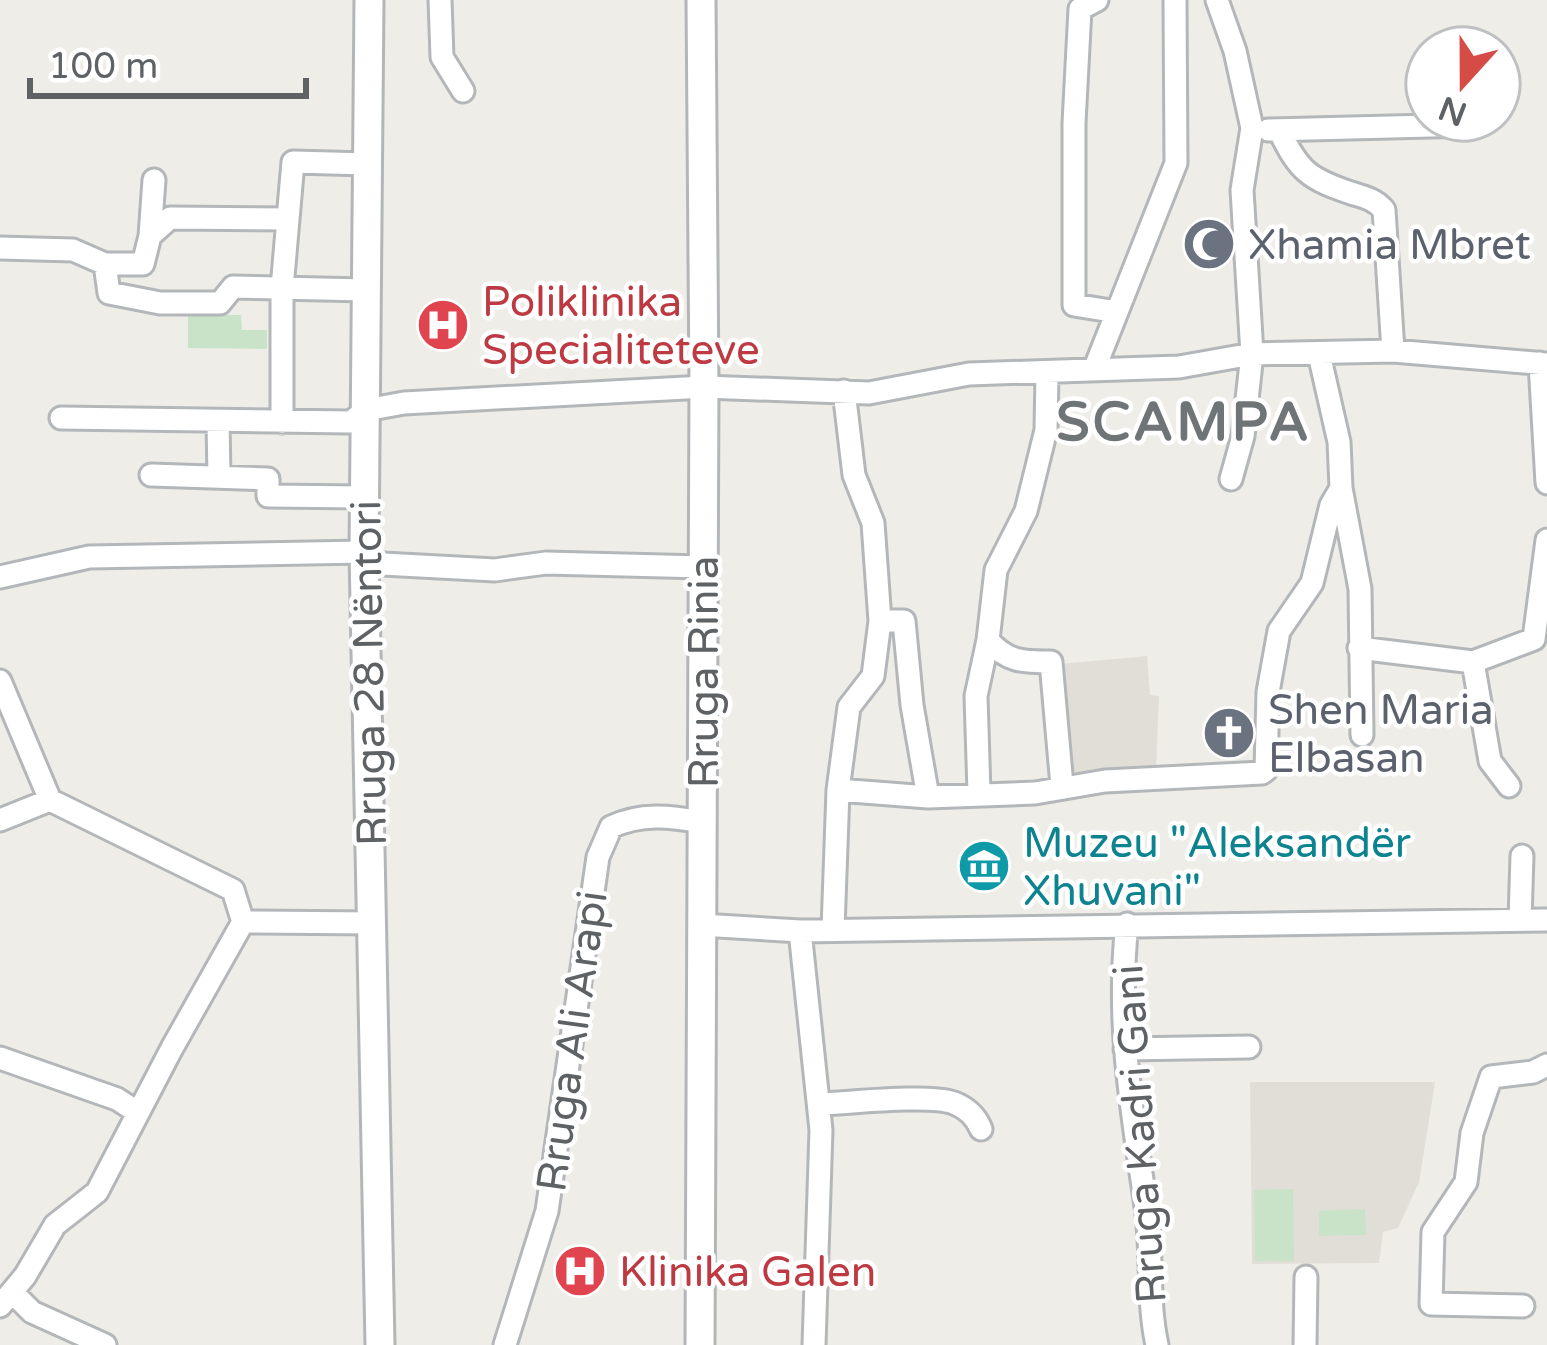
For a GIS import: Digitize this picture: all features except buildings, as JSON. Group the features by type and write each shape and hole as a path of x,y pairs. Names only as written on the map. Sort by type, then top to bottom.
{"main road":[{"name":"Rruga 28 Nëntori","path":"369,0 364,557 380,1345"},
{"name":"Rruga Rinia","path":"700,1345 701,0"}],"street":[{"path":"440,0 442,57 463,92"},
{"path":"1097,0 1080,9 1074,124 1074,305 1117,313"},
{"path":"1094,370 1176,163 1175,0"},
{"path":"1217,0 1235,51 1252,128 1242,190 1252,354 1244,436 1231,479"},
{"path":"1252,128 1280,132 1403,127"},
{"path":"1280,132 1287,150 1308,175 1375,201 1384,210 1393,351"},
{"path":"282,422 282,288 292,162 368,164"},
{"path":"0,248 73,250 105,264 143,264 154,180"},
{"path":"150,236 170,218 289,219"},
{"path":"105,264 109,293 160,303 220,303 233,287 366,290"},
{"path":"61,418 351,422 366,410 404,403 704,387 869,393 969,374 1179,367 1252,354 1393,351 1543,363 1547,483"},
{"path":"1319,354 1339,442 1341,488 1360,589 1362,735"},
{"path":"979,793 976,696 996,570 1026,511 1046,430 1047,373"},
{"path":"833,929 838,790 849,707 873,676 880,621 873,523 854,475 844,392"},
{"path":"218,422 219,477"},
{"path":"151,475 268,479 268,496 364,497"},
{"path":"838,790 928,797 1035,793 1168,776 1262,773 1266,770 1268,692 1279,631 1312,583 1331,505 1341,488"},
{"path":"1359,648 1473,662 1534,639 1547,540"},
{"path":"0,578 89,557 364,557 494,570 546,563 703,567"},
{"path":"880,621 904,621 928,797"},
{"path":"988,640 1002,656 1019,662 1051,662 1062,786"},
{"path":"1473,662 1490,761 1509,786"},
{"path":"0,681 50,800 232,890 243,922 97,1192 55,1225 6,1299 104,1345"},
{"path":"0,820 50,800"},
{"name":"Rruga Ali Arapi","path":"505,1345 547,1211 598,857 611,827 632,817 669,816 702,822"},
{"path":"1520,920 1522,856"},
{"path":"701,925 800,931 1547,920"},
{"path":"243,922 373,923"},
{"name":"Rruga Kadri Gani","path":"1127,924 1128,1105 1147,1211 1157,1345"},
{"path":"800,931 819,1104 814,1345"},
{"path":"1125,1049 1249,1047"},
{"path":"0,1058 24,1063 137,1112"},
{"path":"1523,1306 1431,1304 1432,1239 1466,1182 1472,1133 1491,1077 1547,1066"},
{"path":"819,1104 941,1101 976,1117 981,1129"},
{"path":"1306,1277 1306,1345"}],"shaded area":[{"path":"1147,656 1150,695 1159,696 1156,770 1067,779 1060,664"},
{"path":"1250,1082 1435,1082 1419,1182 1398,1228 1383,1232 1379,1263 1252,1264"}],"green space":[{"path":"188,315 241,315 242,330 267,330 267,349 188,348"},
{"path":"1293,1189 1294,1261 1255,1261 1254,1190"},
{"path":"1365,1209 1366,1235 1319,1236 1319,1211"}],"place":[{"name":"Xhamia Mbret","path":"1209,244"},
{"name":"Poliklinika Specialiteteve","path":"443,325"},
{"name":"Shen Maria Elbasan","path":"1229,733"},
{"name":"Muzeu \"Aleksandër Xhuvani\"","path":"984,866"},
{"name":"Klinika Galen","path":"580,1271"}],"district":[{"name":"SCAMPA","path":"1184,421"}]}
